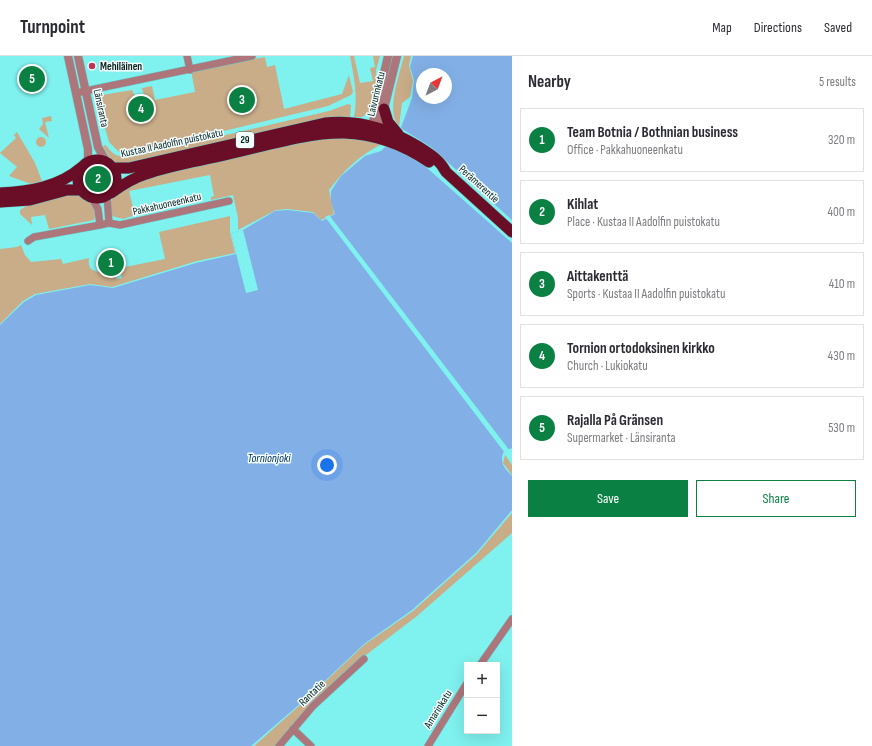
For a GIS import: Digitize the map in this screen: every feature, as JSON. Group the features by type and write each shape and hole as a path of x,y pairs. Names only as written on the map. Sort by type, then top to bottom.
{"highway":[{"path":"384,109 388,122 384,133"},
{"name":"Kustaa II Aadolfin puistokatu","path":"110,165 129,168 325,123 349,122 384,133"},
{"name":"Kustaa II Aadolfin puistokatu","path":"109,194 146,173 266,146 335,133 384,133"},
{"name":"Perämerentie","path":"384,133 408,150 446,172 512,232"},
{"name":"29","path":"85,165 100,160 110,165"},
{"path":"81,190 78,178 85,165"},
{"path":"0,193 27,191 51,185 73,175 85,165"},
{"path":"109,194 116,182 116,175 110,165"},
{"path":"0,202 30,200 67,190 81,190 92,198"},
{"name":"29","path":"92,198 101,198 109,194"}],"street":[{"name":"Länsiranta","path":"68,56 88,149 85,165"},
{"name":"Länsiranta","path":"78,56 98,147 110,165"},
{"path":"187,56 190,70"},
{"path":"76,93 190,70 239,57 252,56"},
{"name":"Laivurinkatu","path":"384,133 388,56"},
{"name":"Laivurinkatu","path":"384,133 384,109 397,56"},
{"path":"109,194 110,224"},
{"path":"92,198 98,209 100,225"},
{"name":"Pakkahuoneenkatu","path":"28,241 34,237 100,225 120,225 229,201"},
{"path":"482,662 512,619"},
{"name":"Rantatie","path":"279,746 312,706 364,659"},
{"name":"Amarinkatu","path":"428,746 464,688"},
{"path":"293,729 311,746"}],"shaded area":[{"path":"350,56 354,56 360,83 373,81 370,68 375,67 373,56 380,56 376,70 376,88 370,112 362,117 354,117 356,94"},
{"path":"404,56 411,56 409,66 413,81 410,97 402,103 399,126 395,120 393,103"},
{"path":"265,57 267,67 275,65 284,109 342,94 349,75 353,92 351,95 328,106 136,152 119,152 109,142 96,96 132,90 137,101 140,116 144,115 141,100 145,99 142,88 152,86 155,100 195,92 191,70"},
{"path":"348,104 351,105 350,117 121,164 111,160 103,146 106,145 114,154 123,157 131,157 329,111"},
{"path":"51,116 52,121 45,122 49,138 39,129 43,124 42,118"},
{"path":"17,132 35,163 42,181 31,184 9,176 17,167 0,153 16,138 14,135"},
{"path":"39,137 43,137 45,138 45,146 39,147 36,144 36,140"},
{"path":"348,137 382,144 360,158 329,190 334,214 321,220 313,212 287,209 276,210 238,230 238,218 233,195 211,200 211,197 214,196 210,175 129,191 135,215 123,219 112,216 110,204 113,197 136,181 267,150 317,140"},
{"path":"77,193 90,202 96,212 94,220 49,229 45,215 31,217 32,225 20,214 20,210 29,204"},
{"path":"230,216 230,232 235,253 197,261 112,287 90,284 35,294 23,301 0,324 0,249 17,247 21,245 25,255 31,262 61,259 63,264 89,258 90,268 101,272 115,272 117,279 122,278 120,268 165,259 159,232"},
{"path":"505,455 512,465 512,475 503,463"},
{"path":"512,513 512,533 417,616 362,658 277,746 254,746 364,645 413,611 477,554"}],"water":[{"name":"Tornionjoki","path":"413,56 512,56 512,448 504,451 502,462 512,476 512,510 477,552 412,610 364,644 309,696 251,746 0,746 0,325 24,302 36,295 90,285 113,288 196,263 236,254 231,233 243,230 275,211 287,210 313,213 322,221 335,214 331,202 331,191 341,176 365,156 381,151 399,133 412,98 414,80 410,67"}],"pier":[{"path":"399,127 431,147 512,220 512,243 418,160"},
{"path":"329,215 510,451 505,453 325,217"},
{"path":"243,230 258,290 246,293 231,233"}],"place":[{"name":"Mehiläinen","path":"92,66"},
{"name":"Rajalla På Gränsen","path":"32,79"},
{"name":"Aittakenttä","path":"242,100"},
{"name":"Tornion ortodoksinen kirkko","path":"141,109"},
{"name":"Kihlat","path":"98,179"},
{"name":"Team Botnia / Bothnian business","path":"111,263"}]}
